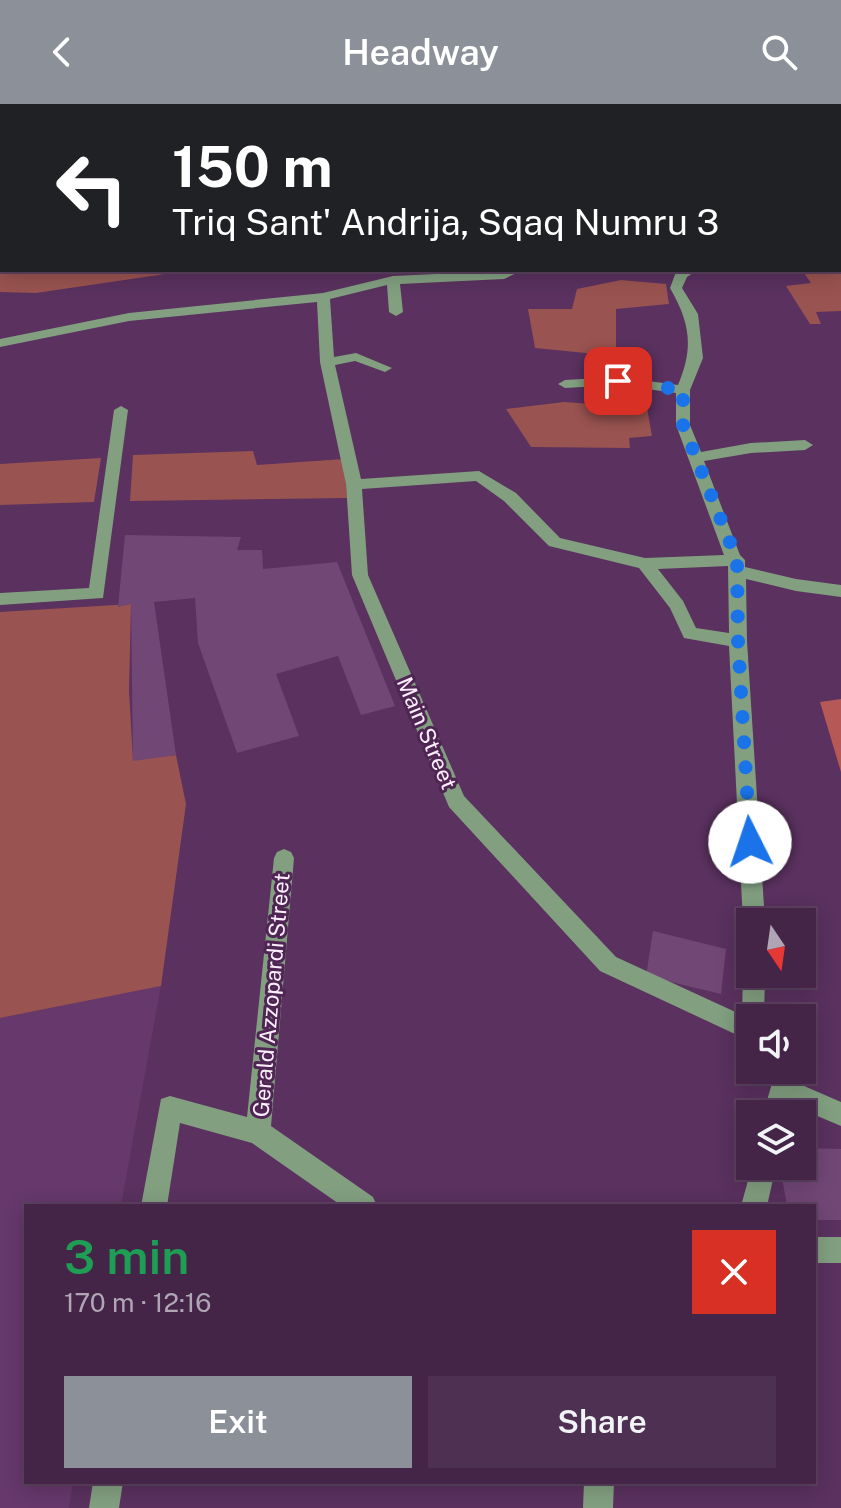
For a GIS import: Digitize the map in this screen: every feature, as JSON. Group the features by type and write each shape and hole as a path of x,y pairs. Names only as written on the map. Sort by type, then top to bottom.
{"street":[{"path":"362,272 363,286"},
{"path":"0,343 129,317 323,297 393,280 504,275 512,272"},
{"path":"687,272 681,275 676,288 691,314 696,358 683,390 683,425 738,566 738,641 753,908"},
{"path":"393,280 396,312"},
{"name":"Main Street","path":"323,297 327,362 354,484 360,575 456,801 608,964 736,1023"},
{"path":"327,362 356,357 385,368"},
{"path":"565,384 618,381 683,390"},
{"path":"0,599 97,594 121,410"},
{"path":"695,458 751,448 805,445"},
{"path":"354,484 479,476 510,497 555,542 645,564 738,566 796,585 841,591"},
{"path":"645,564 677,605 690,633 738,641"},
{"name":"Gerald Azzopardi Street","path":"258,1132 284,858"},
{"path":"786,1084 841,1114"},
{"path":"154,1204 170,1108 258,1132 361,1204"},
{"path":"754,1204 760,1180"},
{"path":"816,1250 841,1250"},
{"path":"104,1508 108,1484"},
{"path":"598,1508 599,1484"}],"shaded area":[{"path":"803,272 841,273 841,311 816,312 821,324 810,324 786,286 811,283"},
{"path":"0,274 165,274 36,293 0,292"},
{"path":"621,280 666,284 669,304 616,309 616,356 535,348 528,309 572,309 577,289"},
{"path":"564,402 647,408 652,436 629,438 630,448 531,447 506,409"},
{"path":"253,451 257,465 344,459 347,498 130,501 133,455"},
{"path":"101,458 94,502 0,505 0,464"},
{"path":"131,604 129,691 133,760 176,755 186,804 161,986 0,1018 0,612"},
{"path":"841,699 841,772 820,702"},
{"path":"161,986 121,1204 24,1204 24,1484 73,1484 69,1508 0,1508 0,1018"}],"building":[{"path":"125,535 241,537 237,550 262,550 263,569 337,562 395,706 361,715 338,656 276,674 299,736 237,753 198,643 195,598 154,602 176,755 133,761 131,604 118,607"},
{"path":"653,931 726,949 721,994 646,976"},
{"path":"816,1148 841,1149 841,1220 816,1220 816,1204 787,1204 782,1180 816,1180"}],"route":[{"path":"618,381 683,390 683,425 737,560 738,641 750,842"}]}
